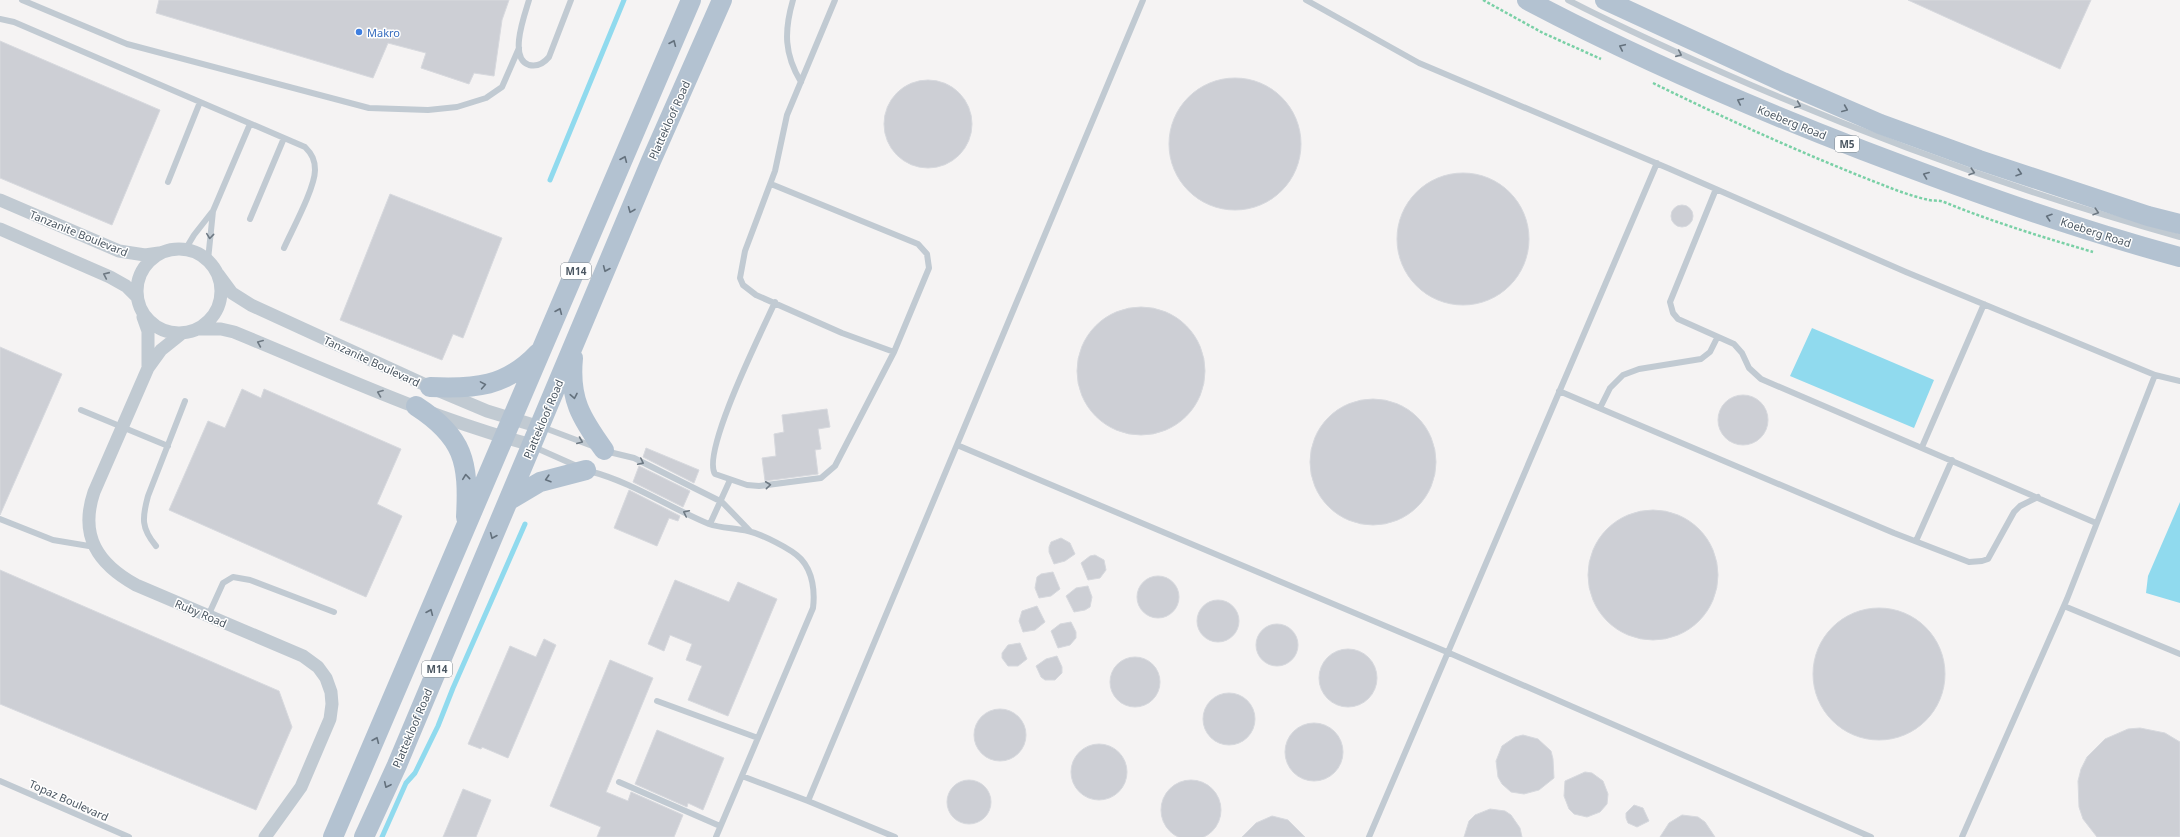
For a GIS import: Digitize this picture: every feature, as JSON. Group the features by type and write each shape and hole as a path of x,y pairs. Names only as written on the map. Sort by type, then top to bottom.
{"main road":[{"name":"M14","path":"333,837 544,347 691,0"},
{"name":"Plattekloof Road","path":"364,837 400,758 574,344 722,0"},
{"name":"Koeberg Road","path":"1527,0 1574,25 1762,111 1972,192 2130,243 2180,257"},
{"path":"1605,0 1776,79 1880,124 1986,162 2148,216 2180,224"},
{"path":"574,344 572,378 576,405 584,423 604,450"},
{"path":"430,387 474,387 500,381 522,369 544,347"},
{"path":"416,406 442,425 459,448 465,467 465,530"},
{"path":"508,500 529,487 546,479 586,470"}],"street":[{"name":"Tanzanite Boulevard","path":"0,200 119,251 145,255 160,253"},
{"path":"0,229 110,276 126,286 137,297"},
{"path":"177,248 194,251 208,260 218,274 221,291 219,306 210,320 198,329 182,334 166,332 152,324 142,312 137,297 138,278 146,264 160,253 177,248"},
{"name":"Tanzanite Boulevard","path":"218,274 238,299 430,387 487,411 540,427"},
{"name":"Ruby Road","path":"142,312 148,331 148,368"},
{"name":"Tanzanite Boulevard","path":"198,329 221,329 234,332 479,431 532,446"},
{"name":"Ruby Road","path":"182,334 161,350 148,368 90,505 88,521 95,547 102,560 121,577 303,656 318,667 326,678 331,692 332,704 330,719 301,786 266,837"}],"lane":[{"path":"22,0 126,44 370,108 428,110 457,108 486,98 502,87 519,48"},
{"path":"529,0 519,36 519,48 524,61 529,64 544,62 549,57 571,0"},
{"path":"793,0 789,15 787,38 789,60 801,82"},
{"path":"835,0 786,115 771,184 745,251 740,278 743,285 749,291 842,333 894,352"},
{"path":"808,800 1143,0"},
{"path":"1306,0 1419,63 1657,163 1984,304 2155,375 2180,381"},
{"path":"1568,0 1676,52 1823,116 1941,162 2127,222 2180,237"},
{"path":"0,19 14,22 284,138 308,151 314,162 315,171 313,181 284,248"},
{"path":"168,182 200,102"},
{"path":"208,260 213,211 225,179 250,124"},
{"path":"250,219 284,138"},
{"path":"1368,837 1657,163"},
{"path":"771,184 904,238 923,248 929,260 928,268 894,352 866,405 849,443 831,471 821,478 807,481 759,486 747,485 719,476 713,470 716,441 731,399 775,302"},
{"path":"1716,189 1670,302 1673,313 1678,319 1717,338 1734,344 1739,349 1749,368 1761,379 2096,523"},
{"path":"185,250 194,235 213,211"},
{"path":"1922,448 1984,304"},
{"path":"1600,408 1610,388 1623,375 1638,369 1701,359 1710,352 1717,338"},
{"path":"1962,837 2064,606 2155,375"},
{"path":"1559,391 1969,562 1982,562 1992,554 2014,512 2020,506 2038,497"},
{"path":"156,546 144,529 144,510 185,401"},
{"path":"81,410 168,446"},
{"path":"540,427 604,450 634,458 722,502 750,531"},
{"path":"957,445 1447,652 1871,837"},
{"path":"532,446 586,470 619,479 710,524 750,531 788,549 801,560 812,583 814,595 813,608 716,837"},
{"path":"1916,541 1952,460"},
{"path":"710,524 722,502 730,480"},
{"path":"0,519 53,540 95,547"},
{"path":"208,616 222,583 233,577 250,580 334,612"},
{"path":"2064,606 2180,654"},
{"path":"657,701 758,738"},
{"path":"742,776 808,800 895,837"},
{"name":"Topaz Boulevard","path":"0,781 129,837"},
{"path":"619,782 720,826"}],"water":[{"path":"1812,328 1934,380 1914,428 1790,376"},
{"path":"2180,502 2180,603 2146,593 2148,576"}],"building":[{"name":"Makro","path":"159,0 509,0 502,20 494,76 474,73 469,84 421,68 426,53 388,43 373,78 156,13"},
{"path":"1908,0 2091,0 2060,69"},
{"path":"0,41 160,110 112,225 0,178"},
{"path":"1241,78 1260,83 1272,89 1282,97 1290,107 1296,119 1300,131 1300,157 1296,169 1290,181 1282,191 1272,199 1260,205 1248,209 1229,210 1210,205 1198,199 1188,191 1180,181 1174,169 1170,157 1169,138 1174,119 1180,107 1188,97 1198,89 1210,83 1222,79"},
{"path":"928,80 945,84 959,93 968,107 972,124 968,141 959,155 945,164 928,168 911,164 897,155 888,141 884,124 888,107 897,93 911,84"},
{"path":"1463,173 1488,178 1505,188 1514,197 1524,214 1529,239 1524,264 1514,281 1505,290 1488,300 1463,305 1438,300 1421,290 1412,281 1402,264 1397,239 1402,214 1412,197 1421,188 1438,178"},
{"path":"390,194 502,238 463,338 453,334 442,360 340,320"},
{"path":"1682,205 1690,208 1693,216 1690,224 1682,227 1674,224 1671,216 1674,208"},
{"path":"1141,307 1165,312 1186,326 1200,347 1205,371 1200,395 1186,416 1165,430 1141,435 1117,430 1096,416 1082,395 1077,371 1082,347 1096,326 1117,312"},
{"path":"0,347 62,374 0,515"},
{"path":"242,389 261,398 264,389 401,449 377,504 402,516 366,597 169,510 208,421 225,428"},
{"path":"1743,395 1752,397 1763,406 1768,420 1766,429 1757,440 1743,445 1734,443 1723,434 1718,420 1720,411 1729,400"},
{"path":"1367,399 1379,399 1397,403 1418,417 1432,438 1436,462 1432,486 1418,507 1397,521 1379,525 1367,525 1349,521 1328,507 1314,486 1310,468 1310,456 1314,438 1328,417 1349,403"},
{"path":"827,409 830,427 818,429 821,449 815,450 818,474 765,481 762,458 776,456 774,434 784,432 782,415"},
{"path":"646,448 699,470 694,483 643,457"},
{"path":"639,466 690,491 683,507 633,482"},
{"path":"629,490 680,516 678,521 669,518 657,546 614,528"},
{"path":"1653,510 1678,515 1699,529 1713,550 1718,575 1713,600 1699,621 1678,635 1653,640 1628,635 1607,621 1593,600 1588,575 1593,550 1607,529 1628,515"},
{"path":"1061,538 1070,543 1075,554 1065,561 1054,564 1049,552 1049,547 1051,542"},
{"path":"1095,555 1104,560 1106,570 1100,578 1088,580 1081,563 1090,556"},
{"path":"0,570 279,691 292,727 256,810 0,704"},
{"path":"1053,572 1060,589 1051,596 1039,598 1035,588 1037,577 1041,574"},
{"path":"1154,576 1162,576 1170,579 1176,585 1179,597 1176,609 1170,615 1162,618 1154,618 1146,615 1140,609 1137,601 1137,593 1140,585 1146,579"},
{"path":"675,580 729,602 738,582 777,599 728,716 688,700 702,666 686,660 692,644 670,635 664,651 648,644"},
{"path":"1088,586 1092,597 1090,607 1085,610 1074,612 1066,596 1076,588"},
{"path":"1214,600 1222,600 1230,603 1236,609 1239,621 1236,633 1230,639 1222,642 1214,642 1206,639 1200,633 1197,625 1197,617 1200,609 1206,603"},
{"path":"1037,606 1045,622 1035,630 1023,632 1019,621 1022,611"},
{"path":"1879,608 1904,613 1921,623 1930,632 1940,649 1945,674 1940,699 1930,716 1921,725 1904,735 1879,740 1854,735 1837,725 1828,716 1818,699 1813,674 1818,649 1828,632 1837,623 1854,613"},
{"path":"1071,622 1076,632 1076,638 1070,645 1058,648 1051,631 1060,624"},
{"path":"1273,624 1281,624 1289,627 1295,633 1298,645 1295,657 1289,663 1281,666 1273,666 1265,663 1259,657 1256,649 1256,641 1259,633 1265,627"},
{"path":"544,639 556,645 508,758 482,747 481,749 468,744 510,646 536,657"},
{"path":"1020,643 1027,659 1018,666 1008,666 1002,658 1002,653 1008,645"},
{"path":"1348,649 1359,651 1372,662 1375,667 1377,678 1375,689 1364,702 1359,705 1348,707 1337,705 1324,694 1321,689 1319,678 1321,667 1332,654 1337,651"},
{"path":"1057,656 1062,667 1062,673 1055,680 1045,680 1041,677 1036,666 1046,659"},
{"path":"1140,657 1145,658 1153,664 1159,672 1159,692 1153,700 1145,706 1130,707 1125,706 1117,700 1111,692 1110,677 1111,672 1117,664 1125,658"},
{"path":"610,660 653,678 606,792 628,801 631,792 683,815 674,837 597,837 601,827 550,806"},
{"path":"1229,693 1243,697 1251,705 1255,719 1251,733 1243,741 1229,745 1215,741 1207,733 1203,719 1207,705 1215,697"},
{"path":"995,709 1005,709 1019,716 1026,730 1026,740 1019,754 1005,761 995,761 985,757 978,750 974,740 974,730 978,720 985,713"},
{"path":"1314,723 1325,725 1338,736 1341,741 1343,752 1341,763 1330,776 1325,779 1314,781 1303,779 1290,768 1287,763 1285,752 1287,741 1298,728 1303,725"},
{"path":"2140,728 2165,733 2180,742 2180,837 2097,837 2083,819 2079,807 2078,781 2081,769 2087,757 2105,739 2128,729"},
{"path":"657,730 724,758 703,810 688,803 687,807 635,784"},
{"path":"1523,735 1538,739 1551,751 1554,778 1539,790 1524,794 1511,792 1502,784 1498,777 1496,761 1502,746 1515,737"},
{"path":"1093,744 1105,744 1115,748 1123,756 1127,766 1127,778 1123,788 1115,796 1105,800 1093,800 1083,796 1075,788 1071,778 1071,766 1075,756 1083,748"},
{"path":"1585,772 1592,773 1603,781 1608,794 1607,804 1600,812 1587,817 1574,814 1569,809 1564,796 1565,781"},
{"path":"969,780 981,784 987,790 991,802 987,814 981,820 969,824 957,820 951,814 947,802 951,790 957,784"},
{"path":"1191,780 1208,785 1216,793 1221,810 1216,827 1208,835 1191,840 1174,835 1166,827 1161,810 1166,793 1174,785"},
{"path":"463,789 491,800 476,837 443,837"},
{"path":"1634,805 1643,808 1649,821 1637,827 1628,823 1626,818 1626,813"},
{"path":"1490,809 1505,811 1511,815 1520,828 1522,837 1464,837 1469,821 1475,815"},
{"path":"1682,815 1698,817 1705,822 1715,837 1660,837 1669,823"},
{"path":"1272,816 1288,820 1305,837 1242,837 1256,823"}],"waterway":[{"path":"550,180 624,0"},
{"path":"382,837 406,783 415,773 438,726 453,688 525,524"}],"place":[{"name":"Makro","path":"359,32"}]}
